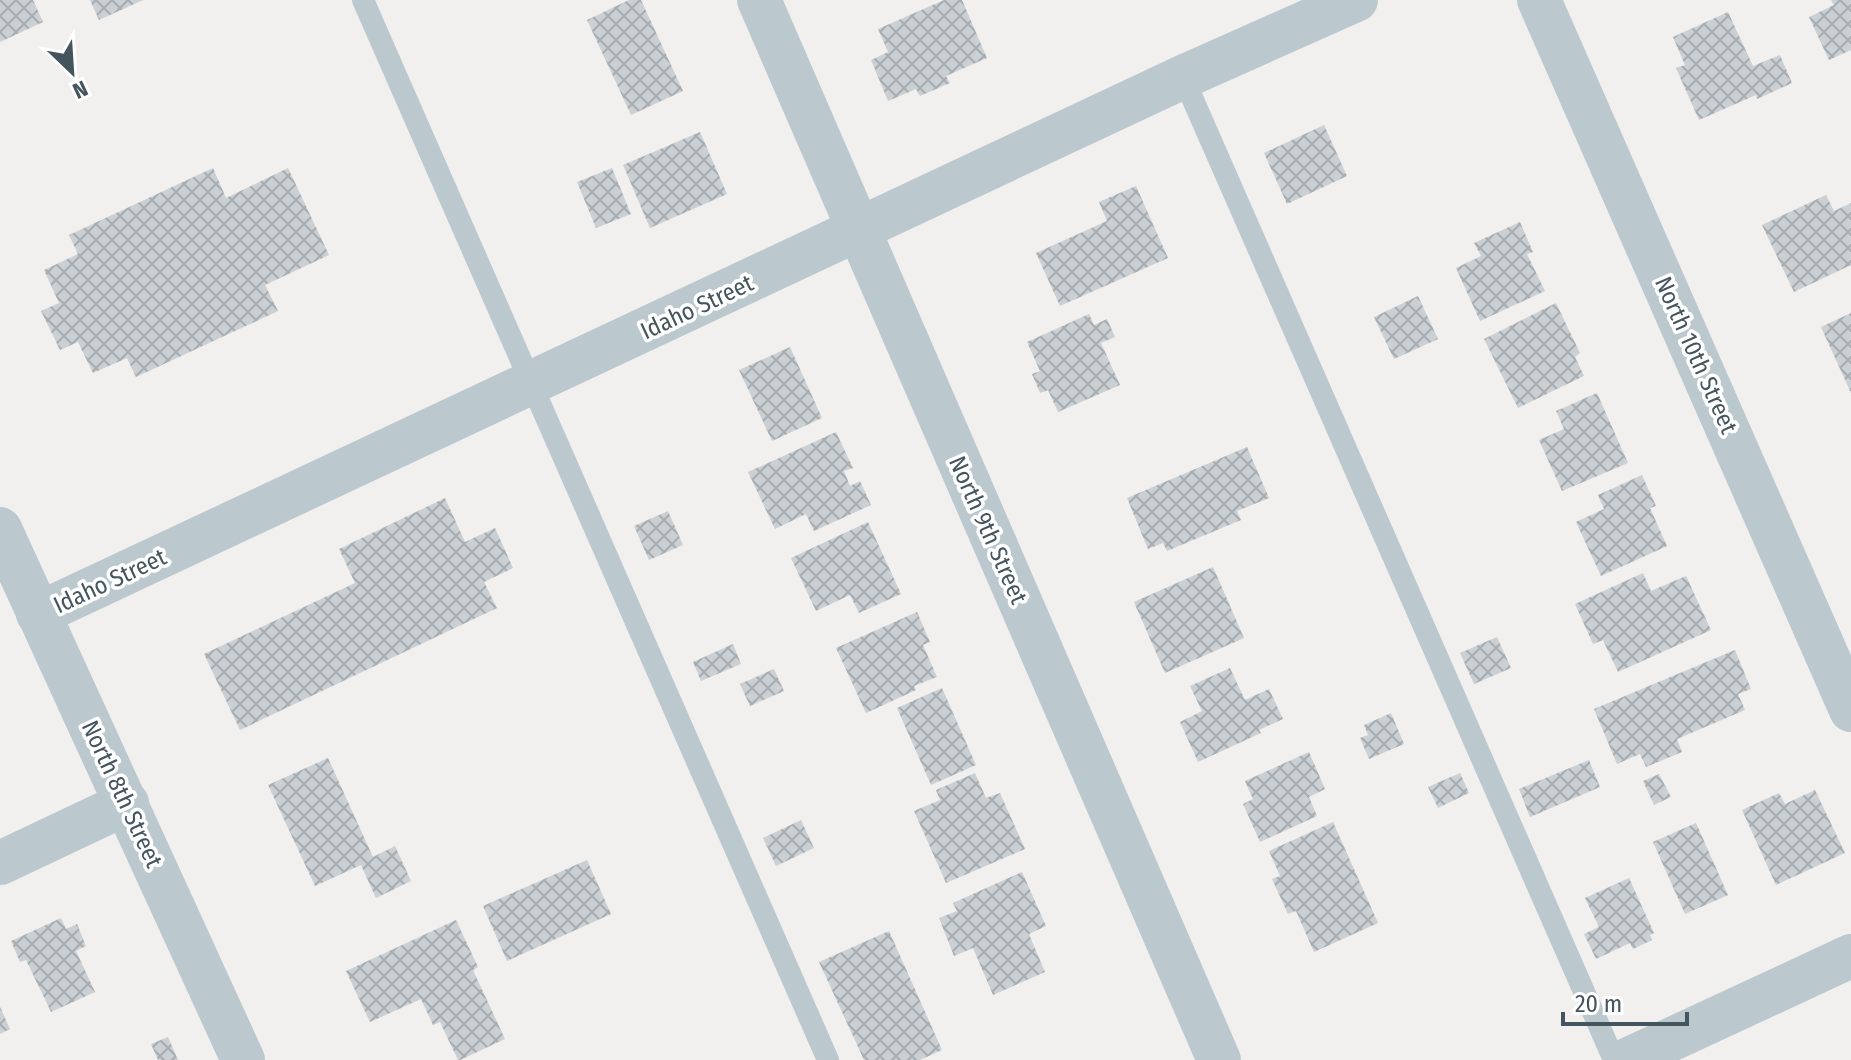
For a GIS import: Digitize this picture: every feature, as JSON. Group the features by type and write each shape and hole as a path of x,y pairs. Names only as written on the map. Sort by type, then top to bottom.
{"street":[{"name":"North 9th Street","path":"759,0 1219,1060"},
{"name":"Idaho Street","path":"38,614 859,232 1183,77 1356,0"},
{"name":"North 10th Street","path":"1539,0 1851,710"},
{"name":"North 8th Street","path":"0,529 243,1060"},
{"path":"0,863 127,803"},
{"path":"1627,1060 1851,956"}],"lane":[{"path":"363,0 828,1060"},
{"path":"1183,77 1614,1060"}],"building":[{"path":"0,0 33,0 43,22 0,42"},
{"path":"90,0 143,0 99,20"},
{"path":"629,0 641,0 683,91 631,115 587,20"},
{"path":"944,0 962,0 987,58 946,76 950,83 920,96 916,89 888,101 871,60 888,52 878,29"},
{"path":"1831,0 1851,0 1851,50 1829,60 1809,17 1834,5"},
{"path":"1728,12 1753,66 1780,55 1792,83 1699,120 1676,68 1685,65 1673,37"},
{"path":"1324,125 1347,176 1287,204 1264,153"},
{"path":"700,132 727,194 650,228 623,165"},
{"path":"213,168 226,198 288,168 329,255 265,285 278,311 136,377 127,358 93,373 78,342 60,350 41,311 59,303 44,270 78,254 69,235"},
{"path":"612,168 631,214 596,228 577,182"},
{"path":"1136,186 1168,258 1060,306 1036,253 1107,221 1099,202"},
{"path":"1826,195 1834,211 1851,203 1851,265 1794,292 1762,225"},
{"path":"1520,222 1533,252 1527,254 1545,291 1480,321 1456,268 1481,256 1474,243"},
{"path":"1418,296 1438,339 1394,359 1374,317"},
{"path":"1556,303 1580,353 1575,357 1584,376 1518,408 1484,339"},
{"path":"1851,313 1851,393 1821,327"},
{"path":"1089,314 1094,325 1107,319 1115,337 1101,343 1120,385 1058,412 1048,390 1040,393 1032,374 1040,371 1027,342"},
{"path":"790,347 822,418 772,441 739,370"},
{"path":"1597,393 1628,463 1562,491 1539,440 1564,429 1556,411"},
{"path":"836,432 853,468 844,471 850,486 860,481 871,505 814,531 806,514 775,529 748,472"},
{"path":"1247,447 1269,498 1237,511 1241,520 1167,551 1163,543 1148,549 1127,498"},
{"path":"1642,475 1656,506 1650,508 1667,546 1601,576 1576,522 1604,509 1598,495"},
{"path":"445,498 465,542 495,528 513,568 484,582 497,608 240,730 204,654 355,583 339,549"},
{"path":"668,511 683,545 649,560 634,526"},
{"path":"868,522 901,594 859,613 850,595 816,611 791,558"},
{"path":"1213,567 1244,638 1165,673 1134,602"},
{"path":"1643,573 1651,591 1686,576 1711,630 1618,672 1603,640 1593,644 1575,604"},
{"path":"917,612 930,642 923,645 937,677 866,713 836,648"},
{"path":"1497,637 1511,668 1474,684 1460,653"},
{"path":"733,644 741,664 701,681 693,662"},
{"path":"1735,650 1751,689 1738,694 1745,710 1677,739 1682,752 1646,767 1640,754 1617,764 1594,709"},
{"path":"1230,668 1245,700 1269,689 1283,719 1259,730 1261,733 1198,762 1180,722 1202,711 1190,686"},
{"path":"774,669 784,691 750,706 740,684"},
{"path":"942,688 976,765 931,785 897,708"},
{"path":"1391,713 1404,744 1369,759 1360,738 1368,735 1364,725"},
{"path":"1309,752 1325,789 1309,797 1317,816 1260,842 1243,804 1253,799 1245,781"},
{"path":"328,758 373,857 395,846 411,881 376,898 361,865 315,886 268,785"},
{"path":"1589,760 1600,787 1530,817 1519,789"},
{"path":"975,773 986,798 1000,793 1025,849 946,883 914,811 940,800 936,790"},
{"path":"1460,773 1469,793 1438,808 1428,787"},
{"path":"1659,774 1671,797 1654,805 1643,781"},
{"path":"1815,790 1845,853 1776,885 1742,810 1779,793 1785,804"},
{"path":"801,820 814,848 776,866 763,838"},
{"path":"1333,822 1378,923 1314,952 1296,911 1288,914 1272,879 1280,876 1269,851"},
{"path":"1696,823 1728,895 1685,914 1653,842"},
{"path":"587,860 611,914 507,961 483,906"},
{"path":"1022,872 1046,926 1029,934 1045,972 993,995 973,948 954,956 939,918 957,911 953,903"},
{"path":"1629,878 1654,933 1650,935 1652,940 1633,949 1630,943 1596,959 1584,934 1599,927 1585,898"},
{"path":"61,918 66,929 77,924 86,946 76,951 95,992 51,1012 26,960 20,962 11,941"},
{"path":"456,920 478,967 473,970 505,1039 460,1060 440,1022 433,1025 421,999 370,1022 346,971"},
{"path":"889,931 942,1050 920,1060 864,1060 819,962"},
{"path":"0,1007 10,1029 0,1034"},
{"path":"168,1037 178,1060 158,1060 151,1044"}]}
